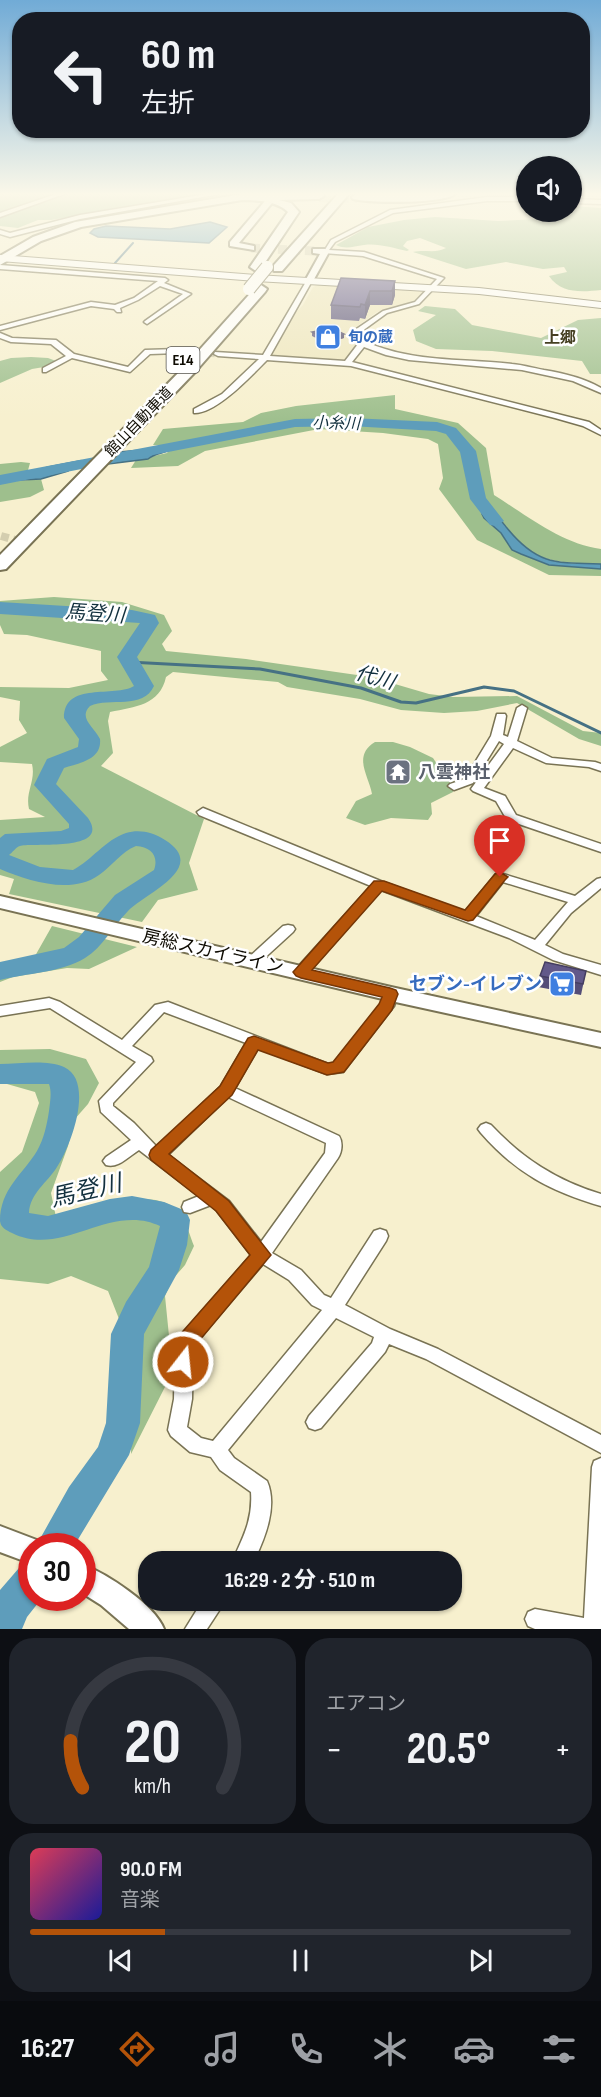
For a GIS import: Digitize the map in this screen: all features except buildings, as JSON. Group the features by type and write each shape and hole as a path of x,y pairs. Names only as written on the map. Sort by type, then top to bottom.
{"highway":[{"path":"258,278 262,270"},
{"name":"館山自動車道","path":"1,558 123,432 265,270"},
{"name":"館山自動車道","path":"123,432 219,321 267,270"}],"main road":[{"path":"87,270 165,279 258,278"},
{"path":"144,270 478,291 601,305"}],"street":[{"path":"197,411 225,396 266,357 313,270"},
{"path":"418,270 438,276 441,278 440,282 417,303 385,312 354,333 355,339 362,344 390,352 426,359 516,367 559,375 591,385 601,391"},
{"path":"0,328 91,304 117,309 165,279 188,294 147,322"},
{"path":"0,334 11,340 53,342 71,356 130,370 148,352 178,351"},
{"path":"346,363 362,344"},
{"path":"218,354 346,363 550,413 586,424 601,433"},
{"path":"46,370 71,356"},
{"path":"522,708 513,742 477,789 501,799 511,817 517,820 601,848"},
{"path":"454,786 468,781 497,736 501,716"},
{"path":"497,736 550,762 591,764 601,768"},
{"path":"203,812 379,885 468,916 558,957 601,970"},
{"path":"468,916 500,877 578,901"},
{"path":"537,946 566,910 601,882"},
{"path":"301,972 379,885"},
{"name":"房総スカイライン","path":"0,902 390,994 601,1040"},
{"path":"253,961 288,929"},
{"path":"128,1041 160,1008 168,1008 327,1069 338,1068 387,1006 390,994"},
{"path":"0,1011 49,1003 55,1005 146,1061 106,1101 106,1108 129,1127 140,1141 223,1206 261,1255 295,1275 318,1300 384,1335 432,1354 601,1444"},
{"path":"158,1155 226,1090 254,1042"},
{"path":"226,1090 334,1140 333,1154 261,1255 184,1344 183,1399 177,1430 197,1446 217,1450 227,1464 260,1488 262,1504 249,1551"},
{"path":"486,1129 519,1164 548,1181 601,1200"},
{"path":"111,1161 140,1141"},
{"path":"190,1207 212,1198"},
{"path":"217,1450 333,1309 380,1236"},
{"path":"315,1422 379,1347 384,1335"},
{"path":"594,1629 601,1467"},
{"path":"0,1539 18,1546"},
{"path":"96,1585 111,1595 150,1629"},
{"path":"195,1629 208,1611"},
{"path":"536,1619 586,1629"}],"shaded area":[{"path":"323,283 427,289 412,303 377,312 350,331 349,337 357,343 345,361 272,356 292,316 303,305 313,287"}],"green space":[{"path":"566,270 601,270 601,290 566,289 549,276 567,272"},
{"path":"425,306 455,309 472,325 541,338 578,320 601,318 601,374 590,374 582,361 492,351 436,349 416,341 413,330 436,315 418,311"},
{"path":"31,357 56,361 50,366 32,369 0,383 0,361"},
{"path":"395,395 395,409 458,423 486,448 494,495 558,535 601,549 601,564 571,563 536,555 516,539 494,512 479,500 512,550 549,565 601,569 601,576 549,575 477,540 439,489 443,478 438,444 428,439 383,433 319,429 205,451 178,466 131,468 136,460 167,453 172,446 153,445 163,429 243,422 261,413 296,406"},
{"path":"30,463 27,474 6,482 41,479 44,490 30,497 0,502 0,464"},
{"path":"54,597 122,602 164,615 172,631 162,644 166,651 246,659 371,677 429,694 453,697 517,696 583,731 601,733 601,746 579,739 517,703 477,711 444,713 401,710 360,699 287,687 278,682 173,672 166,677 158,694 152,699 137,706 110,712 108,721 113,753 101,766 204,819 189,863 198,890 158,900 142,922 9,894 14,879 0,875 0,820 45,817 29,809 32,764 0,762 0,747 27,733 19,720 20,701 0,697 0,687 69,688 108,680 101,671 101,651 27,635 4,634 0,625 0,601"},
{"path":"375,742 393,742 410,747 433,758 441,770 451,773 455,783 453,792 431,803 432,814 428,820 391,818 365,825 346,818 356,801 372,794 363,760 368,748"},
{"path":"52,926 137,947 89,969 67,968 13,977 0,982 0,963 35,956"},
{"path":"50,1049 86,1059 99,1083 88,1104 74,1120 68,1146 51,1193 56,1217 121,1202 155,1200 169,1205 181,1215 194,1246 185,1265 171,1281 165,1296 171,1356 169,1379 131,1454 132,1352 108,1291 71,1276 48,1284 0,1279 0,1172 22,1152 39,1103 35,1092 0,1082 0,1050"}],"water":[{"path":"175,447 148,459 108,464 119,452"},
{"path":"79,461 68,471 41,479 0,481 48,467"},
{"path":"478,499 494,512 518,540 538,555 559,562 601,564 601,569 549,565 512,550 501,533 484,518 482,514 484,510"}],"waterway":[{"name":"小糸川","path":"0,480 295,423 350,422 437,427 451,431 468,451 478,499 496,521"},
{"name":"馬登川","path":"0,608 132,616 148,619 150,623 127,657 144,686 143,689 127,696 91,698 83,702 74,714 90,739 89,749 76,758 55,764 45,785 80,823 80,831 65,838 13,839 0,851"},
{"name":"代川","path":"129,662 260,669 361,688 401,702 416,703 484,687 514,691 601,733"},
{"name":"馬登川","path":"0,860 17,868 40,874 73,877 89,871 123,843 142,838 163,850 168,862 163,875 124,901 81,949 55,960 0,971"},
{"name":"馬登川","path":"0,1074 54,1074 64,1080 65,1090 63,1111 55,1143 46,1161 18,1195 15,1202 14,1220 30,1228 48,1228 132,1208 154,1210 175,1220 172,1245 163,1270 127,1334 123,1423 112,1455 62,1533"},
{"name":"馬登川","path":"3,1629 13,1604 18,1598"}],"tunnel":[{"path":"178,351 218,354"},
{"path":"1,536 30,544"}],"place":[{"name":"旬の蔵","path":"328,337"},
{"name":"八雲神社","path":"398,772"},
{"name":"セブン-イレブン","path":"562,984"}],"district":[{"name":"上郷","path":"560,338"}],"route":[{"path":"183,1362 184,1344 261,1255 223,1206 158,1155 226,1090 254,1042 327,1069 338,1068 387,1006 390,994 301,972 379,885 468,916 500,877"}]}
